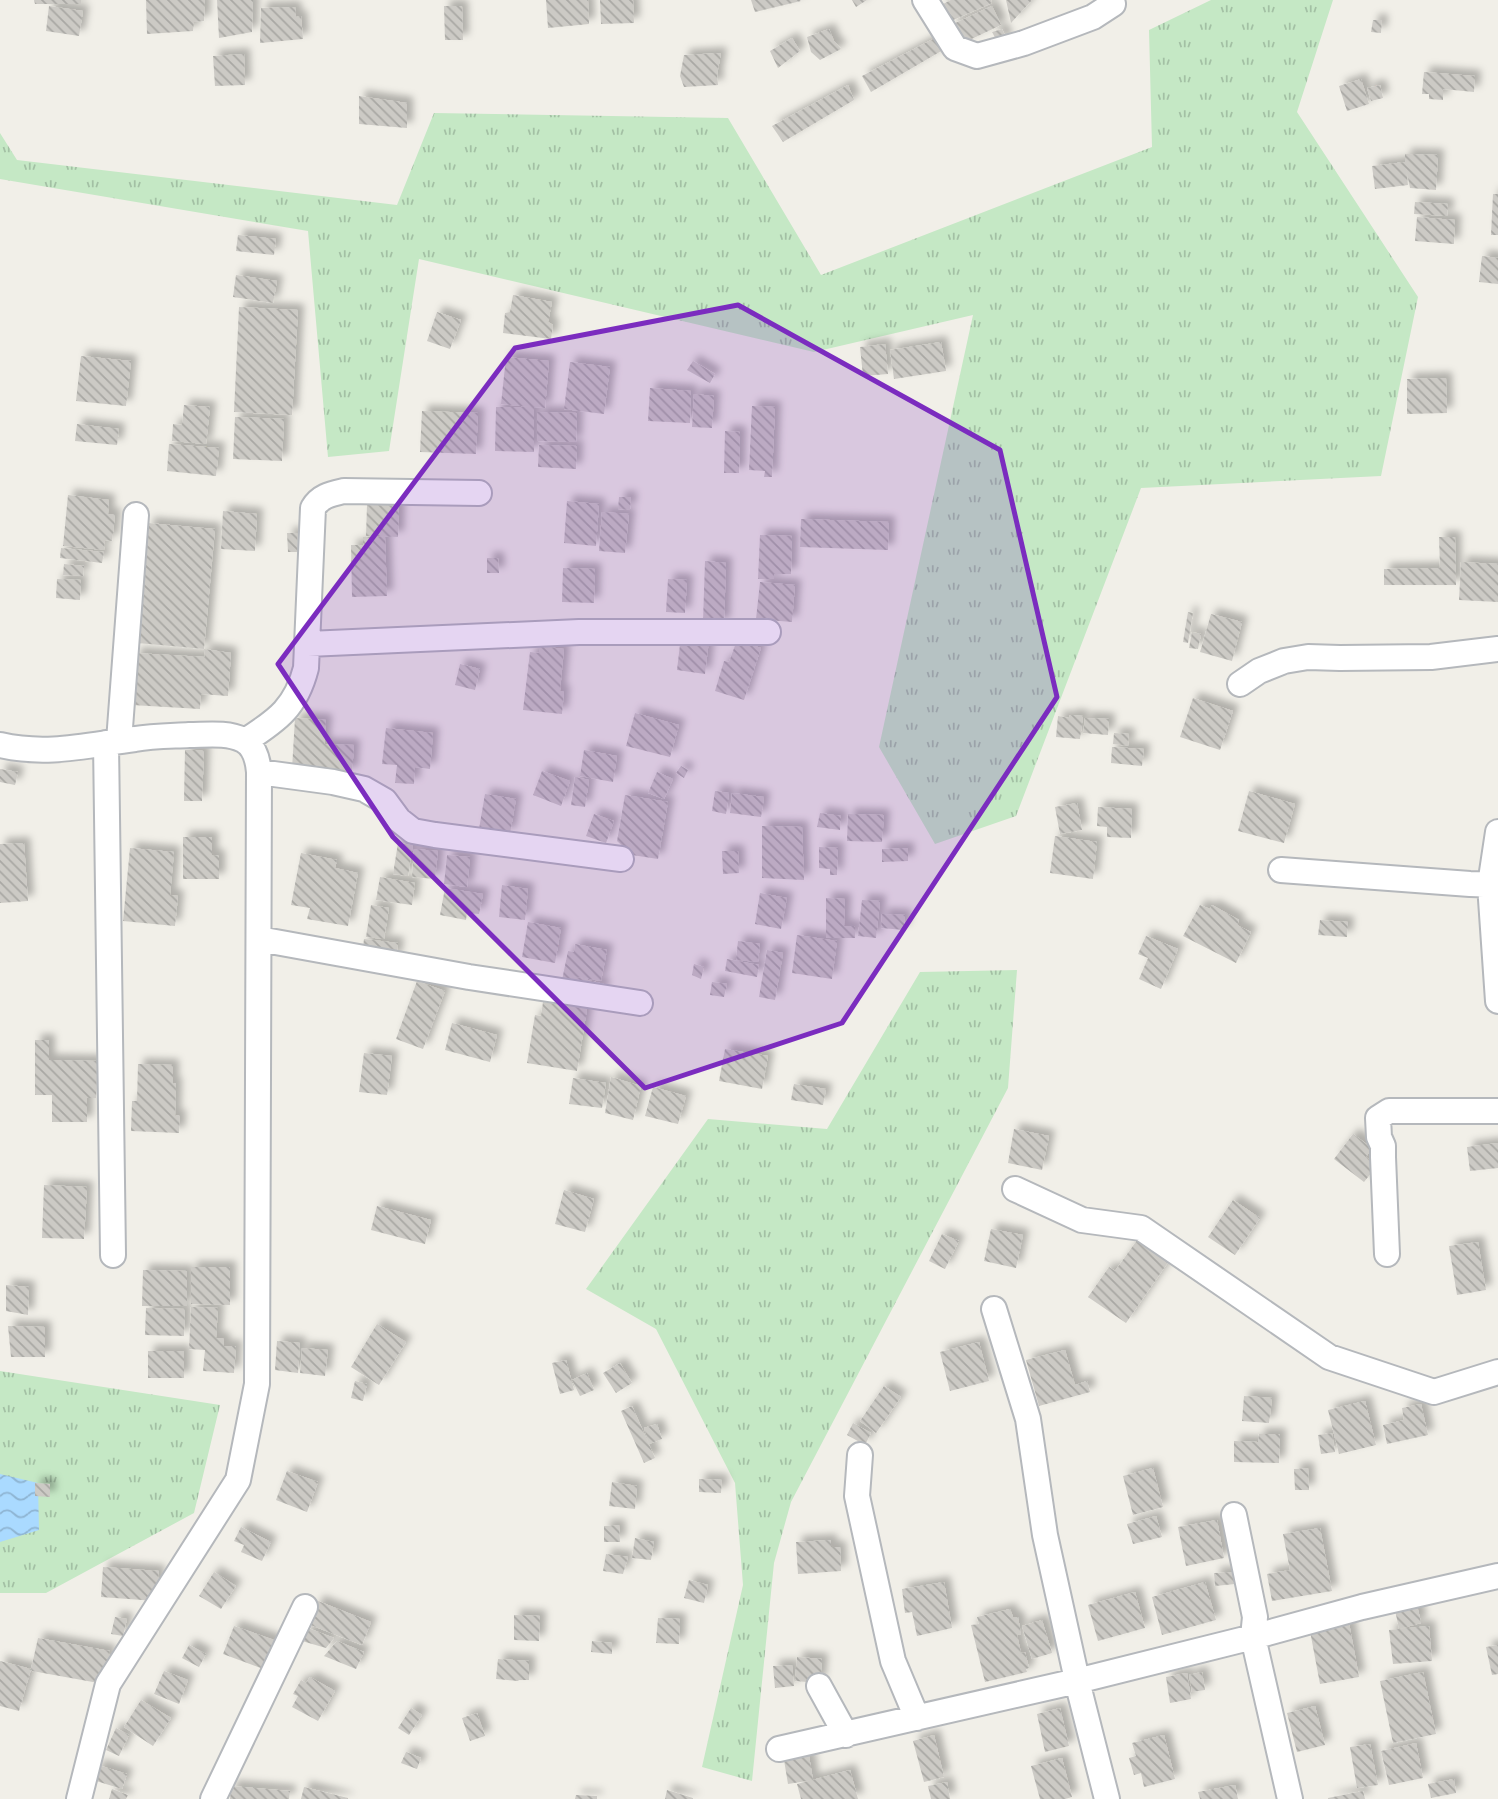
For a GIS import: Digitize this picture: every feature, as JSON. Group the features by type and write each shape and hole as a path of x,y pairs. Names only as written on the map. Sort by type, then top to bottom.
{"street":[{"path":"925,0 955,48 977,56 1024,43 1093,17 1113,4"},
{"path":"245,741 270,725 290,705 301,688 308,644 313,508 317,502 327,495 344,491 479,493"},
{"path":"113,1255 112,742 136,515"},
{"path":"308,644 579,632 768,632"},
{"path":"1240,684 1259,671 1284,661 1308,657 1431,657 1498,649"},
{"path":"0,745 43,751 137,738 211,734 245,741 253,750 260,772 257,1384 238,1480 108,1684 79,1799"},
{"path":"260,772 364,789 385,801 399,820 413,831 621,859"},
{"path":"1498,832 1494,885 1498,1001"},
{"path":"1281,870 1494,885"},
{"path":"259,939 469,977 640,1003"},
{"path":"1387,1254 1383,1157 1378,1118 1389,1111 1498,1111"},
{"path":"1015,1189 1082,1220 1140,1228 1329,1357 1434,1392 1498,1372"},
{"path":"994,1309 1028,1419 1045,1535 1077,1681 1107,1799"},
{"path":"860,1455 858,1496 893,1661 917,1718"},
{"path":"1234,1515 1255,1617 1254,1637 1290,1799"},
{"path":"779,1749 1077,1681 1363,1607 1498,1576"},
{"path":"213,1799 305,1607"},
{"path":"819,1686 846,1735"}],"highlighted area":[{"path":"738,305 1000,450 1057,697 842,1023 645,1088 393,837 278,664 515,348"}],"green space":[{"path":"1211,0 1333,0 1297,112 1418,297 1381,476 1141,488 1016,816 935,844 879,747 973,315 814,352 419,259 389,451 328,457 308,231 0,179 0,133 17,160 397,205 434,113 728,118 821,275 1152,147 1149,30"},
{"path":"1017,970 1008,1088 791,1502 774,1563 752,1781 702,1767 743,1585 735,1483 656,1329 586,1289 708,1119 827,1129 920,972"},
{"path":"0,1371 220,1405 194,1513 46,1593 0,1593"}],"water":[{"path":"0,1474 38,1483 39,1530 0,1542"}],"building":[{"path":"34,0 81,0 81,4 35,4"},
{"path":"146,0 205,0 204,21 194,22 193,31 147,34"},
{"path":"217,0 253,0 252,32 219,38"},
{"path":"546,0 588,0 589,24 548,28"},
{"path":"600,0 633,0 634,23 601,24"},
{"path":"751,0 800,0 801,1 755,12"},
{"path":"852,0 867,0 856,7"},
{"path":"951,0 991,0 992,3 951,21 941,5"},
{"path":"1006,0 1032,0 1011,23"},
{"path":"49,6 83,11 79,36 46,31"},
{"path":"444,6 462,6 463,40 445,40"},
{"path":"992,6 1001,25 961,44 951,25"},
{"path":"295,7 296,17 301,16 303,39 260,43 261,8"},
{"path":"1373,20 1382,20 1381,33 1371,32"},
{"path":"829,29 841,49 820,60 811,52 807,37"},
{"path":"1002,29 1007,40 998,43 992,32"},
{"path":"937,37 943,50 871,92 862,76"},
{"path":"792,38 800,51 778,68 770,51"},
{"path":"721,53 718,85 684,87 680,76 684,55"},
{"path":"244,54 245,85 215,86 213,56"},
{"path":"1424,72 1475,76 1474,92 1443,89 1443,100 1429,99 1429,94 1422,94"},
{"path":"1361,79 1369,104 1347,111 1339,86"},
{"path":"848,85 854,100 783,142 772,126"},
{"path":"1380,85 1383,98 1371,101 1367,88"},
{"path":"359,96 407,103 407,128 359,124"},
{"path":"1405,154 1438,155 1436,190 1410,188 1406,168 1408,185 1375,189 1372,166 1405,162"},
{"path":"1493,194 1498,194 1498,235 1491,235"},
{"path":"1415,202 1448,204 1447,216 1414,214"},
{"path":"1417,217 1455,220 1454,244 1415,241"},
{"path":"238,235 276,239 274,255 236,251"},
{"path":"1482,256 1498,258 1498,284 1479,282"},
{"path":"236,275 277,281 273,303 233,297"},
{"path":"513,295 552,302 548,322 553,325 551,339 503,333 505,313 510,312"},
{"path":"239,307 298,310 292,415 234,412"},
{"path":"437,312 461,320 450,349 427,341"},
{"path":"941,342 946,371 894,379 890,350"},
{"path":"885,344 888,374 863,376 860,347"},
{"path":"81,356 131,361 126,406 76,401"},
{"path":"506,357 549,361 545,408 534,407 534,452 495,451 496,407 530,407 501,404"},
{"path":"693,361 715,374 710,383 687,370"},
{"path":"570,362 610,367 604,414 564,409"},
{"path":"1446,378 1447,413 1407,414 1407,379"},
{"path":"650,388 691,391 690,423 648,421"},
{"path":"694,394 714,396 712,428 692,427"},
{"path":"184,405 210,407 206,444 172,441 173,424 182,425"},
{"path":"752,406 775,407 772,477 764,477 765,471 749,470"},
{"path":"422,411 478,413 476,454 420,452"},
{"path":"537,412 577,413 576,442 537,441"},
{"path":"235,417 284,419 282,461 233,459"},
{"path":"77,424 119,429 117,445 75,441"},
{"path":"725,431 740,432 739,473 724,473"},
{"path":"169,444 219,448 216,476 167,471"},
{"path":"539,445 577,446 576,469 538,467"},
{"path":"68,495 109,500 108,514 115,514 112,541 105,540 104,550 63,546"},
{"path":"619,497 631,497 630,510 618,509"},
{"path":"567,501 599,504 596,546 564,543"},
{"path":"367,505 399,506 398,537 366,536"},
{"path":"223,511 257,514 255,551 221,549"},
{"path":"602,512 629,514 625,553 599,551"},
{"path":"801,519 889,522 888,550 800,547"},
{"path":"148,523 215,529 204,649 137,643"},
{"path":"287,533 297,533 298,552 288,552"},
{"path":"760,535 792,536 791,574 774,574 774,579 758,579"},
{"path":"363,537 385,537 387,596 352,597 351,545 363,545"},
{"path":"1439,537 1455,537 1456,585 1384,585 1384,569 1440,568"},
{"path":"61,548 104,552 102,563 60,558"},
{"path":"487,558 498,558 499,573 487,573"},
{"path":"705,561 726,563 724,624 703,622"},
{"path":"1461,562 1498,564 1498,602 1459,600"},
{"path":"64,564 84,566 83,576 63,575"},
{"path":"563,568 595,569 594,603 562,602"},
{"path":"57,579 81,580 80,600 56,598"},
{"path":"668,579 687,580 685,613 666,612"},
{"path":"760,582 795,585 792,622 756,619"},
{"path":"1188,612 1193,613 1188,643 1183,642"},
{"path":"1211,614 1242,622 1232,661 1200,652"},
{"path":"1192,632 1201,634 1198,649 1189,648"},
{"path":"681,636 709,640 705,674 677,670"},
{"path":"737,640 761,648 744,700 715,691 724,661 729,662"},
{"path":"539,646 564,649 560,691 564,691 562,714 523,710 530,652 539,653"},
{"path":"204,649 231,653 228,696 201,694 200,709 132,705 135,653 205,657"},
{"path":"460,664 480,669 475,690 455,685"},
{"path":"1193,698 1233,711 1220,750 1180,737"},
{"path":"635,713 679,725 670,757 626,746"},
{"path":"1070,715 1083,716 1080,739 1056,737 1058,716 1069,718"},
{"path":"295,718 326,720 324,744 354,745 352,773 292,769"},
{"path":"1085,718 1109,719 1108,735 1083,733"},
{"path":"386,728 433,733 430,769 415,767 414,784 395,783 397,765 382,764"},
{"path":"1114,733 1129,734 1128,746 1113,744"},
{"path":"1112,747 1144,749 1142,766 1111,763"},
{"path":"185,750 204,750 202,801 184,801"},
{"path":"584,750 617,756 613,782 580,776"},
{"path":"681,766 688,770 684,778 676,773"},
{"path":"0,769 18,772 15,785 0,782"},
{"path":"542,771 570,781 561,806 533,795"},
{"path":"657,772 673,779 664,799 648,793"},
{"path":"575,777 589,780 585,807 571,805"},
{"path":"715,791 729,793 726,814 712,811"},
{"path":"1249,791 1295,804 1284,843 1238,831"},
{"path":"732,793 764,797 761,817 730,813"},
{"path":"485,794 516,799 510,834 479,829"},
{"path":"625,795 668,802 658,859 632,855 617,841"},
{"path":"1077,803 1082,830 1060,834 1055,807"},
{"path":"1098,807 1132,809 1131,838 1107,837 1107,827 1097,826"},
{"path":"820,813 841,816 840,830 817,827"},
{"path":"594,814 614,821 606,843 586,836"},
{"path":"848,814 884,815 882,842 847,841"},
{"path":"762,826 802,827 804,880 762,878"},
{"path":"1055,836 1097,842 1093,879 1050,873"},
{"path":"183,837 212,837 212,855 219,856 219,879 183,879"},
{"path":"24,843 28,901 0,903 0,844"},
{"path":"398,843 413,845 408,876 393,874"},
{"path":"819,847 838,848 837,875 830,875 830,869 819,868"},
{"path":"130,848 174,852 170,895 178,896 175,926 123,921"},
{"path":"908,848 908,861 882,862 882,849"},
{"path":"414,849 438,851 435,879 412,877"},
{"path":"722,851 738,851 739,873 723,874"},
{"path":"301,853 337,860 335,868 358,873 348,926 307,919 310,908 291,905"},
{"path":"447,855 470,857 467,887 444,884"},
{"path":"380,877 415,883 412,905 376,900"},
{"path":"502,885 528,889 525,920 499,917"},
{"path":"445,888 483,894 479,914 467,913 466,920 440,915"},
{"path":"760,893 787,898 781,929 755,924"},
{"path":"826,898 845,899 844,926 855,926 855,938 826,938"},
{"path":"862,900 880,901 876,938 858,936"},
{"path":"371,905 389,908 384,939 366,937"},
{"path":"1200,905 1210,909 1212,905 1239,920 1237,925 1251,932 1236,963 1183,936"},
{"path":"882,914 905,915 904,930 881,928"},
{"path":"1320,920 1348,922 1347,937 1318,935"},
{"path":"528,922 561,928 555,963 522,957"},
{"path":"797,935 837,941 832,979 792,973"},
{"path":"1146,936 1178,949 1161,989 1139,979 1148,958 1138,954"},
{"path":"364,939 398,943 396,959 362,955"},
{"path":"738,941 760,944 758,962 736,960"},
{"path":"575,944 607,950 601,981 572,976 604,984 602,995 561,985 568,951 574,952"},
{"path":"767,950 783,953 775,1000 759,997"},
{"path":"727,959 759,965 757,977 725,971"},
{"path":"694,964 704,967 701,979 692,975"},
{"path":"417,981 445,991 423,1049 396,1039"},
{"path":"712,982 727,984 724,997 710,995"},
{"path":"543,1002 587,1009 577,1071 527,1063 535,1015 541,1016"},
{"path":"452,1023 497,1035 490,1062 445,1050"},
{"path":"35,1040 49,1040 49,1060 97,1061 96,1098 87,1098 87,1122 52,1122 52,1095 35,1095"},
{"path":"725,1049 768,1056 762,1089 719,1081"},
{"path":"364,1053 392,1056 387,1095 359,1092"},
{"path":"138,1064 173,1065 173,1084 176,1083 175,1116 180,1115 179,1133 131,1131 132,1101 137,1101"},
{"path":"611,1077 641,1086 633,1120 605,1113"},
{"path":"573,1078 606,1083 602,1108 569,1104"},
{"path":"794,1084 826,1089 823,1105 791,1100"},
{"path":"653,1087 686,1096 678,1124 645,1116"},
{"path":"1014,1129 1049,1136 1042,1170 1008,1163"},
{"path":"1353,1134 1372,1148 1366,1157 1377,1166 1364,1182 1334,1159"},
{"path":"1498,1143 1498,1168 1470,1171 1467,1147"},
{"path":"44,1185 87,1187 84,1239 42,1238"},
{"path":"564,1190 594,1199 585,1232 555,1224"},
{"path":"1233,1200 1260,1218 1235,1255 1208,1237"},
{"path":"377,1206 431,1220 425,1244 371,1230"},
{"path":"991,1229 1023,1235 1016,1268 984,1261"},
{"path":"942,1234 959,1241 945,1269 929,1261"},
{"path":"1140,1236 1171,1258 1126,1323 1088,1297 1109,1267 1115,1271"},
{"path":"1478,1242 1486,1290 1457,1295 1449,1246"},
{"path":"191,1267 230,1267 230,1305 191,1304"},
{"path":"143,1270 187,1271 187,1306 142,1306"},
{"path":"6,1285 29,1287 28,1315 6,1311"},
{"path":"191,1307 218,1308 216,1338 224,1338 224,1346 236,1346 234,1373 203,1371 205,1350 189,1349"},
{"path":"146,1308 185,1309 184,1336 145,1335"},
{"path":"377,1324 406,1342 379,1385 351,1367"},
{"path":"8,1326 45,1327 45,1357 11,1357"},
{"path":"277,1341 300,1343 298,1373 275,1370"},
{"path":"979,1342 989,1381 950,1391 940,1352"},
{"path":"302,1348 328,1350 325,1376 300,1373"},
{"path":"1065,1350 1075,1385 1087,1381 1090,1392 1039,1406 1026,1360"},
{"path":"148,1351 184,1351 184,1378 148,1378"},
{"path":"566,1360 574,1390 560,1394 552,1363"},
{"path":"620,1363 632,1383 616,1393 603,1373"},
{"path":"587,1373 594,1390 580,1396 572,1380"},
{"path":"355,1381 367,1384 363,1401 351,1398"},
{"path":"884,1386 901,1397 876,1433 860,1421"},
{"path":"1244,1396 1272,1398 1269,1423 1242,1421"},
{"path":"1365,1401 1376,1445 1339,1454 1328,1410"},
{"path":"1421,1404 1428,1435 1387,1444 1383,1425 1404,1420 1402,1408"},
{"path":"632,1406 655,1458 644,1463 621,1411"},
{"path":"853,1423 871,1433 865,1445 847,1435"},
{"path":"657,1424 662,1439 649,1444 644,1428"},
{"path":"1332,1433 1335,1452 1321,1454 1318,1435"},
{"path":"1259,1434 1280,1434 1279,1463 1234,1462 1234,1441 1258,1442"},
{"path":"1153,1468 1163,1507 1133,1515 1123,1476"},
{"path":"1308,1468 1309,1490 1295,1490 1294,1469"},
{"path":"287,1471 318,1482 307,1512 276,1500"},
{"path":"699,1479 722,1480 721,1493 699,1492"},
{"path":"612,1482 637,1486 635,1509 609,1506"},
{"path":"35,1483 50,1484 50,1497 35,1496"},
{"path":"1156,1516 1162,1537 1133,1544 1127,1524"},
{"path":"1217,1520 1224,1558 1186,1566 1178,1527"},
{"path":"619,1525 620,1542 604,1542 604,1526"},
{"path":"241,1527 271,1542 262,1561 241,1552 244,1545 234,1541"},
{"path":"1320,1528 1332,1591 1272,1601 1267,1574 1290,1570 1283,1534"},
{"path":"635,1538 654,1542 651,1560 632,1558"},
{"path":"831,1540 831,1547 840,1547 841,1571 798,1574 796,1542"},
{"path":"606,1554 628,1557 623,1574 603,1571"},
{"path":"103,1567 159,1571 156,1601 101,1597"},
{"path":"214,1572 236,1586 221,1609 199,1596"},
{"path":"1233,1572 1235,1584 1215,1586 1214,1573"},
{"path":"689,1580 708,1585 704,1603 684,1598"},
{"path":"944,1582 952,1628 917,1636 912,1612 905,1613 902,1589"},
{"path":"1205,1582 1216,1620 1162,1635 1152,1597"},
{"path":"1135,1592 1145,1628 1098,1641 1088,1605"},
{"path":"318,1601 371,1622 362,1645 308,1624"},
{"path":"1417,1605 1421,1623 1399,1629 1395,1610"},
{"path":"1010,1609 1013,1617 1018,1617 1021,1634 1017,1635 1021,1653 1025,1652 1029,1668 1026,1669 1027,1672 985,1682 971,1625 979,1624 977,1617"},
{"path":"514,1615 540,1616 539,1641 514,1640"},
{"path":"115,1617 127,1619 123,1636 111,1634"},
{"path":"658,1618 680,1619 679,1644 656,1643"},
{"path":"1042,1620 1052,1653 1032,1659 1022,1626"},
{"path":"1349,1623 1359,1677 1320,1684 1310,1631"},
{"path":"234,1626 277,1641 266,1670 223,1654"},
{"path":"1429,1626 1432,1661 1393,1664 1389,1630"},
{"path":"308,1628 334,1638 326,1648 302,1641"},
{"path":"38,1638 110,1651 104,1684 32,1671"},
{"path":"337,1641 364,1652 356,1669 324,1656"},
{"path":"592,1641 612,1643 612,1654 591,1652"},
{"path":"189,1645 206,1654 199,1667 182,1658"},
{"path":"1498,1645 1498,1674 1492,1675 1486,1647"},
{"path":"797,1657 822,1659 820,1683 795,1681"},
{"path":"498,1659 529,1661 529,1680 496,1679"},
{"path":"0,1661 31,1669 19,1711 0,1706"},
{"path":"792,1665 794,1686 775,1688 773,1666"},
{"path":"164,1671 188,1680 179,1704 154,1694"},
{"path":"1202,1672 1205,1690 1192,1692 1189,1675"},
{"path":"1423,1672 1436,1734 1393,1743 1380,1681"},
{"path":"1187,1673 1191,1699 1170,1703 1166,1677"},
{"path":"310,1677 335,1691 318,1721 292,1707 298,1696 293,1694 301,1680 306,1683"},
{"path":"141,1700 171,1718 153,1746 124,1727"},
{"path":"1315,1706 1325,1745 1297,1752 1287,1713"},
{"path":"411,1708 422,1715 409,1735 398,1728"},
{"path":"1060,1708 1069,1746 1045,1752 1037,1714"},
{"path":"477,1713 485,1736 470,1741 462,1718"},
{"path":"116,1728 129,1735 119,1756 106,1750"},
{"path":"934,1735 944,1777 924,1782 913,1741"},
{"path":"1164,1735 1175,1779 1144,1787 1141,1773 1134,1775 1129,1758 1136,1756 1132,1743"},
{"path":"1416,1743 1423,1778 1389,1785 1381,1751"},
{"path":"1370,1744 1378,1785 1357,1788 1350,1747"},
{"path":"406,1752 421,1758 417,1769 401,1763"},
{"path":"809,1756 813,1780 788,1784 784,1760"},
{"path":"1062,1758 1072,1797 1040,1799 1031,1766"},
{"path":"98,1765 127,1774 122,1789 93,1780"},
{"path":"850,1770 858,1799 801,1799 797,1784"},
{"path":"1454,1779 1456,1793 1431,1798 1428,1784"},
{"path":"947,1782 950,1799 931,1799 928,1786"},
{"path":"1235,1785 1238,1799 1200,1799 1198,1792"},
{"path":"231,1786 290,1791 289,1799 230,1799"},
{"path":"304,1787 348,1798 348,1799 301,1799"},
{"path":"112,1789 128,1795 126,1799 109,1799"},
{"path":"667,1790 693,1798 693,1799 665,1799"},
{"path":"1363,1791 1365,1799 1328,1799 1328,1798"},
{"path":"576,1795 597,1796 597,1799 575,1799"}]}
